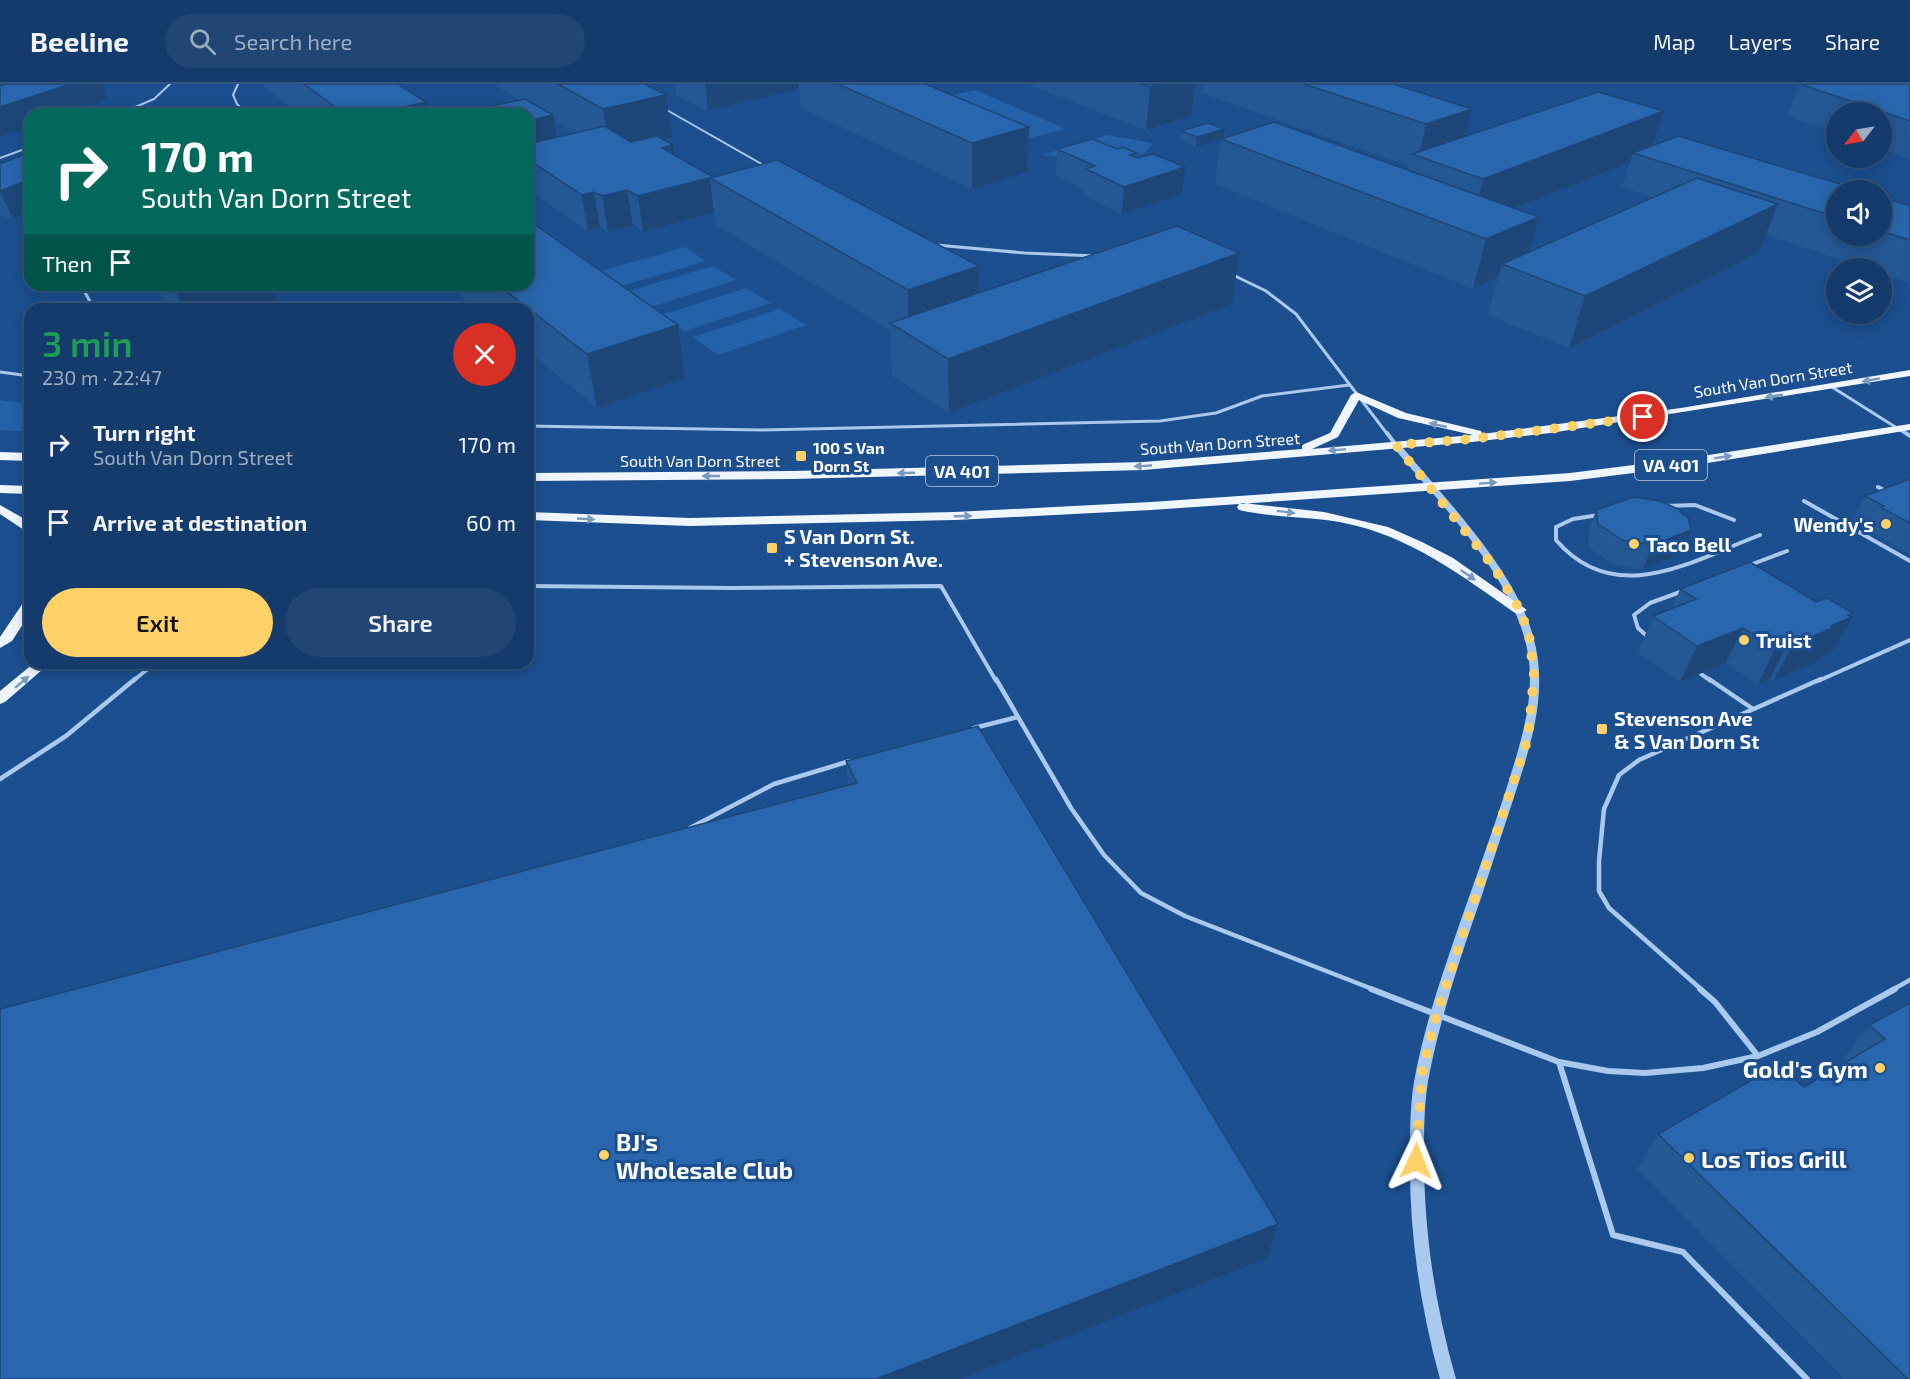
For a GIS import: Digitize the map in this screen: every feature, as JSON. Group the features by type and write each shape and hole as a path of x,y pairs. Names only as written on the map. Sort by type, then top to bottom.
{"main road":[{"name":"South Van Dorn Street","path":"534,477 792,476 1143,466 1495,436 1624,420 1910,373"},
{"path":"1281,455 1322,442 1334,435 1356,395 1402,416 1495,436"},
{"name":"VA 401","path":"534,516 690,522 935,517 1208,502 1570,477 1646,468 1904,428"},
{"path":"0,456 24,457"},
{"path":"0,489 24,490"},
{"path":"1208,502 1328,517 1401,536 1444,559 1520,610"},
{"path":"0,509 24,524"},
{"path":"0,644 7,638 24,612"},
{"path":"0,699 36,669"}],"street":[{"path":"1396,445 1493,566 1520,610 1529,635 1534,675 1528,738 1437,1013 1422,1073 1416,1181 1418,1227 1427,1284 1449,1379"}],"lane":[{"path":"135,108 166,92 170,84"},
{"path":"238,84 233,95 241,108"},
{"path":"659,105 775,172"},
{"path":"0,158 24,149"},
{"path":"927,244 1025,253 1099,256"},
{"path":"1232,275 1252,282 1279,298 1296,314 1396,445"},
{"path":"0,372 24,375"},
{"path":"534,426 760,430 1160,421 1216,413 1262,396 1349,384"},
{"path":"1832,387 1904,428 1910,436"},
{"path":"1878,487 1894,495"},
{"path":"1803,501 1910,561"},
{"path":"1657,507 1695,506 1734,520"},
{"path":"1605,514 1563,522 1556,527 1555,533 1560,546 1579,562 1616,575 1640,577 1655,574 1760,536"},
{"path":"1742,568 1787,551"},
{"path":"534,586 698,588 941,586 1086,832 1122,876 1141,893 1185,916 1559,1062 1609,1071 1660,1071 1712,1066 1758,1056 1830,1025 1910,980"},
{"path":"1651,639 1638,628 1634,615 1638,610 1686,590"},
{"path":"1758,1056 1715,1002 1609,908 1599,891 1599,861 1604,809 1619,775 1639,760 1910,640"},
{"path":"0,779 66,736 148,669"},
{"path":"1701,674 1753,709"},
{"path":"966,730 1018,717"},
{"path":"687,829 774,784 856,759"},
{"path":"1559,1062 1613,1235 1683,1252 1807,1379"}],"shaded area":[{"path":"975,90 1066,129 1022,140 931,100"},
{"path":"1107,135 1153,143 1144,154 1080,159 1042,155"},
{"path":"685,247 706,261 622,286 601,271"},
{"path":"713,266 736,280 651,307 629,291"},
{"path":"747,288 771,303 684,331 661,315"},
{"path":"780,309 806,325 718,355 693,337"},
{"path":"0,400 24,403 24,432 0,430"}],"building":[{"path":"6,84 70,84 0,107 0,86"},
{"path":"304,84 398,84 426,102 399,108 337,108"},
{"path":"558,84 645,84 666,95 603,109"},
{"path":"838,84 925,84 1029,127 972,143"},
{"path":"1142,84 1161,84 1150,87"},
{"path":"1304,84 1393,84 1472,109 1426,124"},
{"path":"1800,84 1910,84 1910,121 1892,115 1892,102 1854,102"},
{"path":"1598,92 1664,111 1483,179 1412,154"},
{"path":"525,99 553,115 534,120 534,108 482,108"},
{"path":"1274,122 1539,217 1486,239 1221,139"},
{"path":"1208,123 1224,129 1197,137 1181,131"},
{"path":"604,126 631,142 657,136 673,145 662,148 713,177 638,196 627,190 602,196 594,192 582,195 534,163 534,143"},
{"path":"1678,136 1826,180 1826,214 1633,153"},
{"path":"1092,139 1117,149 1123,147 1137,153 1130,155 1138,158 1153,154 1185,167 1124,187 1086,169 1095,166 1057,149"},
{"path":"24,154 24,181 0,191 0,164"},
{"path":"777,160 979,266 908,290 710,178"},
{"path":"1697,178 1778,204 1585,296 1502,264"},
{"path":"1892,200 1910,206 1910,240 1892,234"},
{"path":"534,224 678,325 587,354 534,313 534,303 521,303 506,291 534,291"},
{"path":"1177,226 1239,253 948,359 890,323"},
{"path":"1910,479 1910,523 1865,496"},
{"path":"1634,497 1660,501 1683,511 1680,512 1688,517 1691,530 1653,545 1622,540 1598,524 1596,510"},
{"path":"1750,562 1816,602 1827,598 1853,613 1848,615 1852,617 1792,646 1788,643 1775,648 1743,628 1697,646 1653,616 1696,599 1680,589"},
{"name":"BJ's Wholesale Club","path":"978,726 1278,1224 876,1379 0,1379 0,1009 857,783 846,761"},
{"path":"1910,1003 1910,1379 1908,1379 1658,1134 1778,1065 1804,1087 1885,1039 1869,1025"}],"place":[{"name":"100 S Van Dorn St","path":"801,456"},
{"name":"Wendy's","path":"1886,524"},
{"name":"Taco Bell","path":"1634,544"},
{"name":"S Van Dorn St. + Stevenson Ave.","path":"772,548"},
{"name":"Truist","path":"1744,640"},
{"name":"Stevenson Ave & S Van Dorn St","path":"1602,729"},
{"name":"Gold's Gym","path":"1880,1068"},
{"name":"BJ's Wholesale Club","path":"604,1155"},
{"name":"Los Tios Grill","path":"1689,1158"}],"route":[{"path":"1416,1161 1422,1073 1437,1013 1528,738 1533,707 1534,675 1529,635 1520,610 1493,566 1396,445 1472,439 1643,417"}]}
